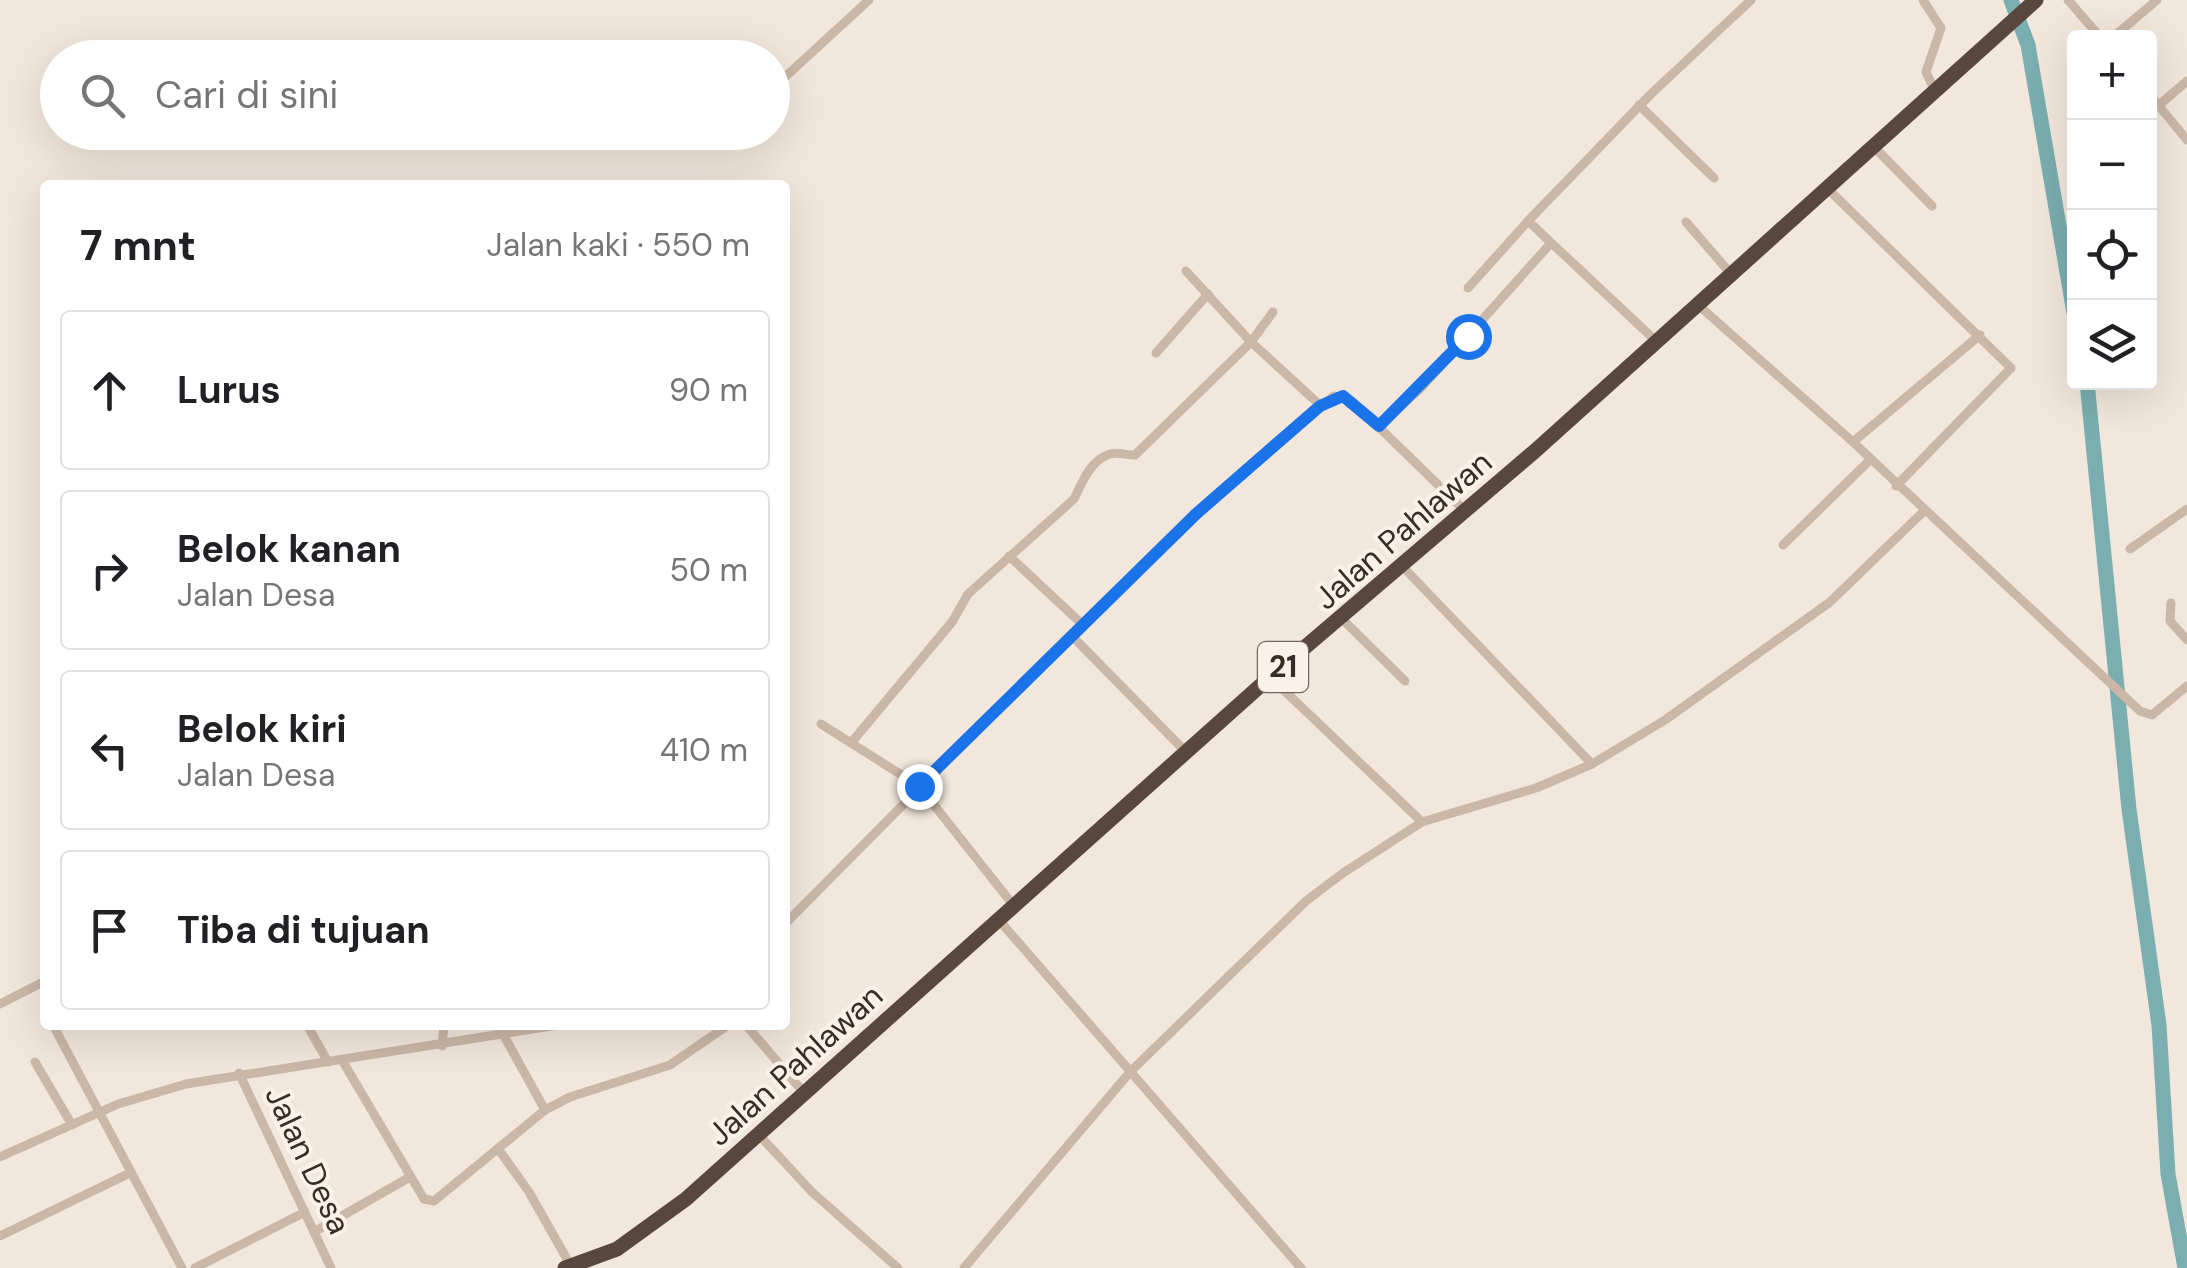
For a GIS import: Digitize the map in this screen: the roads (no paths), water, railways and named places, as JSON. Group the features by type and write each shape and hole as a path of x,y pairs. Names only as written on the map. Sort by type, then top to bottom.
{"highway":[{"name":"Jalan Pahlawan","path":"569,1267 618,1249 650,1228 759,1135 1270,677 1343,620 1465,512 2036,0"}],"street":[{"path":"790,73 870,0"},
{"path":"1468,288 1639,105 1752,0"},
{"path":"1923,0 1941,28 1926,72 1935,91"},
{"path":"2068,0 2094,30"},
{"path":"2121,30 2157,0"},
{"path":"2187,80 2158,106 2187,140"},
{"path":"1639,105 1714,178"},
{"path":"1874,147 1932,206"},
{"path":"1827,188 2010,366 2009,374 1896,486"},
{"path":"1528,221 1656,341"},
{"path":"1686,222 1731,274"},
{"path":"1379,426 1421,388 1551,243"},
{"path":"1186,271 1251,342 1320,406"},
{"path":"1156,353 1208,294"},
{"path":"1696,304 1854,442 1896,486 2140,711 2152,714 2187,686"},
{"path":"852,743 952,622 968,594 1074,500 1080,482 1096,465 1113,453 1134,456 1251,342 1273,312"},
{"path":"1854,442 1980,335"},
{"path":"790,919 1082,624 1196,514 1320,406 1343,396 1379,426 1465,512"},
{"path":"1784,545 1870,460"},
{"path":"2130,548 2187,509"},
{"path":"964,1268 1130,1072 1306,902 1422,822 1536,788 1592,764 1780,640 1844,588 1924,511"},
{"path":"1009,556 1082,624"},
{"path":"1403,567 1592,764"},
{"path":"2171,603 2170,621 2187,640"},
{"path":"1343,620 1405,682"},
{"path":"1071,636 1186,752"},
{"path":"1270,677 1422,822"},
{"path":"821,724 919,786 1014,906"},
{"path":"998,919 1301,1268"},
{"path":"0,1004 40,984"},
{"path":"56,1030 182,1268"},
{"path":"310,1030 328,1062"},
{"path":"442,1046 444,1030"},
{"path":"501,1030 545,1110"},
{"name":"Jalan Desa","path":"0,1157 72,1125 95,1107 239,1073 533,1030"},
{"path":"342,1060 424,1199 434,1202 545,1110 670,1065 721,1030"},
{"path":"750,1030 805,1094"},
{"path":"36,1062 72,1125"},
{"name":"Jalan Desa","path":"239,1073 331,1268"},
{"path":"759,1135 812,1192 898,1268"},
{"path":"498,1150 530,1192 569,1267"},
{"path":"0,1236 130,1174"},
{"path":"314,1232 410,1177"},
{"path":"195,1268 303,1213"}],"waterway":[{"path":"2011,0 2028,45 2072,300"},
{"path":"2088,390 2129,809 2159,1025 2168,1174 2185,1268"}]}
